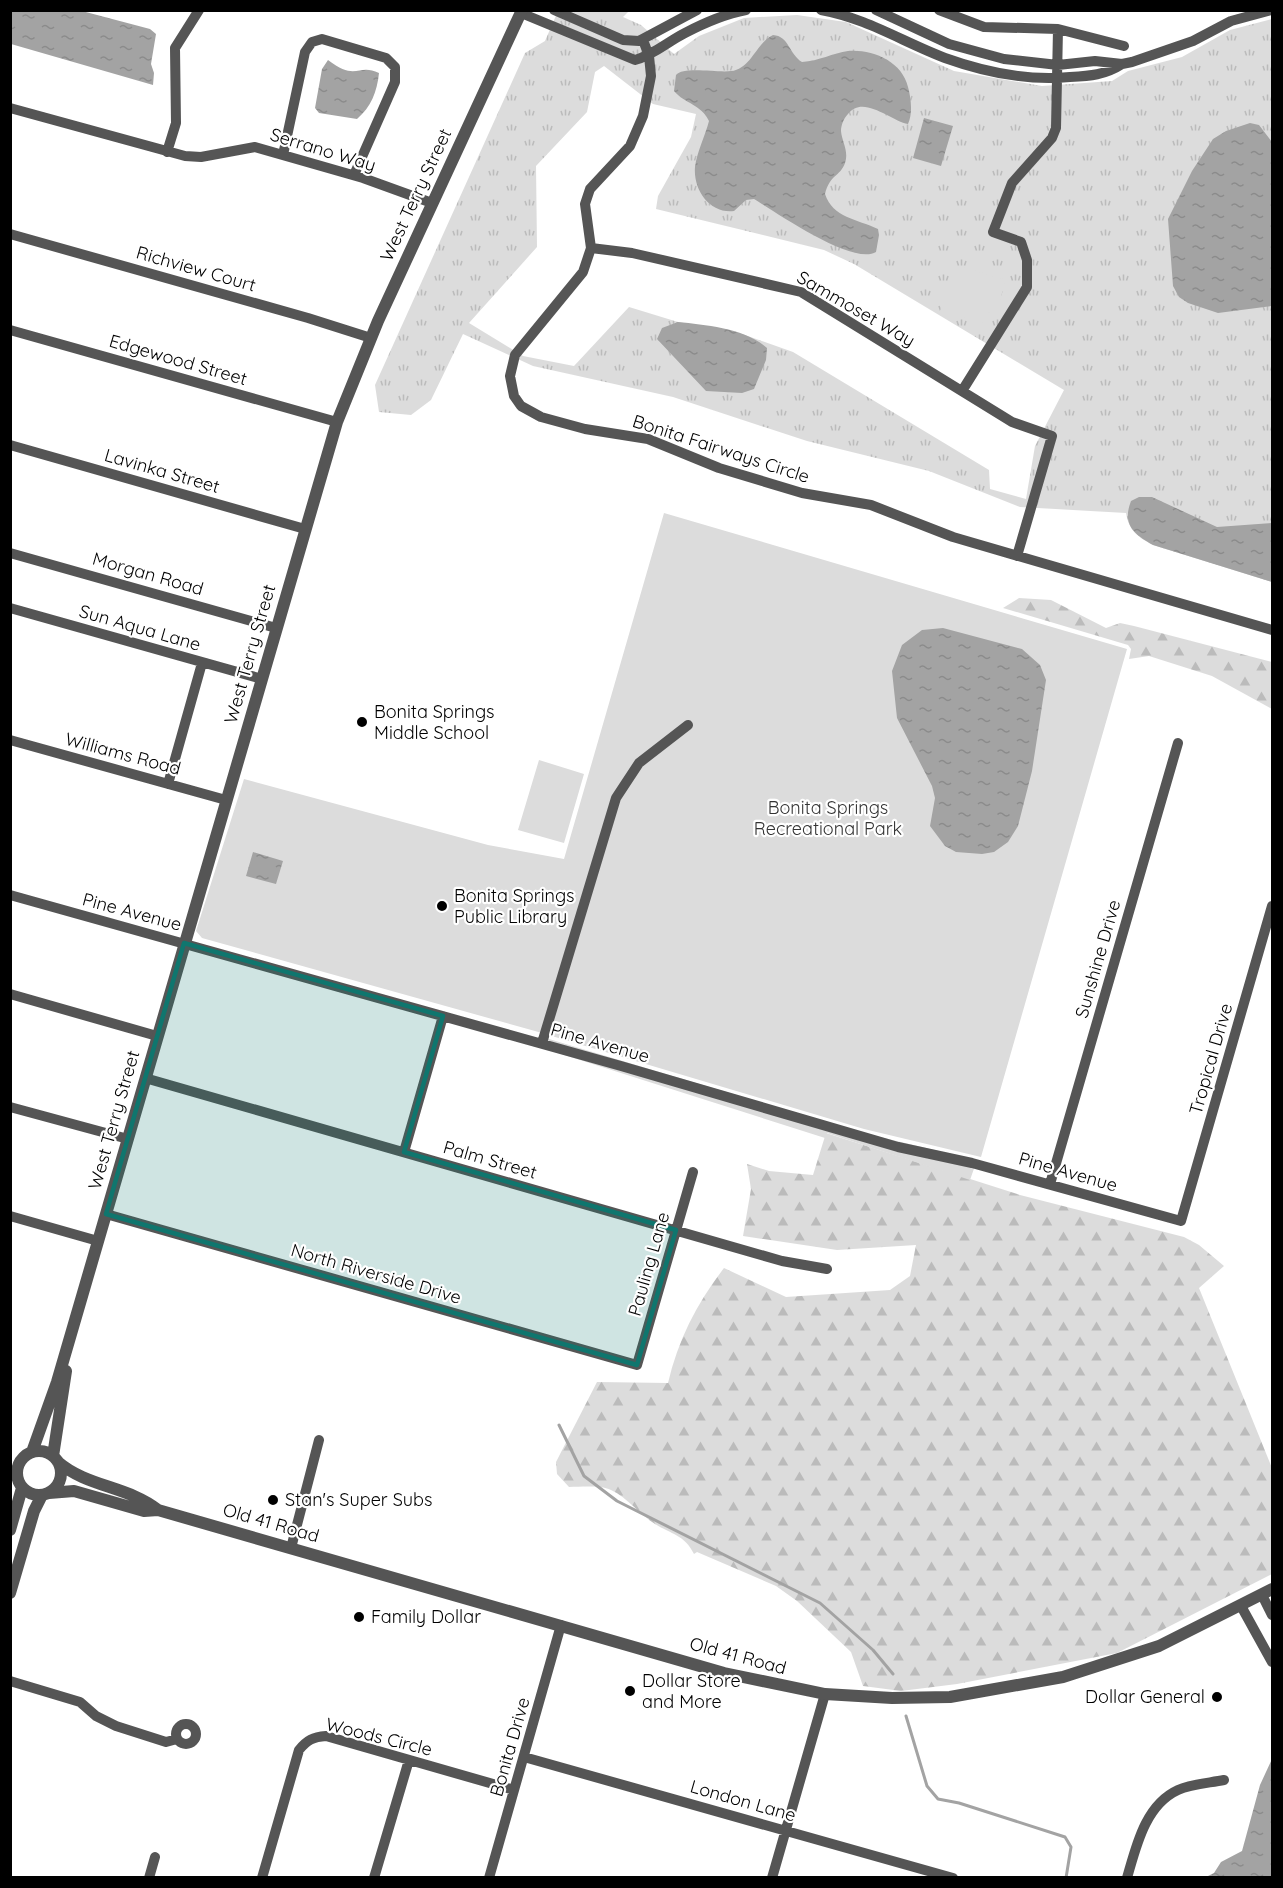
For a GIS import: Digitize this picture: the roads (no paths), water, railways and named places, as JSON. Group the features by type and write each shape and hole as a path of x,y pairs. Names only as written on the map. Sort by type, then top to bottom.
{"street":[{"path":"167,152 176,123 175,48 199,10"},
{"path":"554,10 623,40 643,40 697,10"},
{"path":"522,12 635,60 649,56 684,34 730,13 746,10"},
{"path":"821,10 851,14 967,65 1010,75 1058,78 1105,74 1122,64 1164,53 1231,21 1271,10"},
{"path":"876,10 949,44 980,54 1058,65 1095,61 1122,64"},
{"path":"939,10 984,27 1058,29 1124,46"},
{"name":"West Terry Street","path":"29,1454 45,1421 337,422 371,338 522,12"},
{"path":"962,391 1027,287 1026,260 1020,242 993,231 1012,183 1052,138 1058,119 1058,29"},
{"path":"283,155 305,52 312,42 322,39 386,58 395,67 394,82 354,175"},
{"path":"643,40 649,56"},
{"name":"Bonita Fairways Circle","path":"649,56 651,76 638,132 630,146 590,189 586,216 591,248 584,272 521,347 511,365 510,386 514,396 529,412 563,424 648,439 718,468 799,493 872,504 952,537 1272,630"},
{"name":"Serrano Way","path":"10,108 167,152 201,158 255,147 354,175 432,203"},
{"name":"Richview Court","path":"10,234 371,338"},
{"name":"Sammoset Way","path":"591,248 632,253 801,292 1022,427 1052,436 1017,556"},
{"name":"Edgewood Street","path":"10,330 337,422"},
{"name":"Lavinka Street","path":"10,445 305,529"},
{"name":"Morgan Road","path":"10,553 276,628"},
{"name":"Sun Aqua Lane","path":"10,608 262,679"},
{"path":"168,784 202,663"},
{"path":"542,1043 616,798 639,762 688,725"},
{"name":"Williams Road","path":"10,740 226,800"},
{"name":"Sunshine Drive","path":"1050,1184 1178,743"},
{"name":"Pine Avenue","path":"10,895 542,1043 898,1147 972,1163 1181,1221"},
{"name":"Tropical Drive","path":"1181,1221 1272,906"},
{"path":"10,994 157,1036"},
{"path":"404,1152 443,1016"},
{"name":"Palm Street","path":"145,1078 782,1261 827,1269"},
{"path":"10,1107 128,1139"},
{"name":"Pauling Lane","path":"637,1365 693,1172"},
{"name":"North Riverside Drive","path":"106,1215 637,1365"},
{"path":"10,1216 98,1241"},
{"name":"West Terry Street","path":"55,1459 72,1329"},
{"path":"291,1548 319,1440"},
{"path":"10,1458 47,1452 60,1468 59,1483 45,1494 34,1511 10,1593"},
{"path":"10,1530 17,1467 29,1454"},
{"name":"Old 41 Road","path":"55,1459 72,1473 145,1500 158,1510"},
{"path":"17,1482 35,1495 45,1494"},
{"name":"Old 41 Road","path":"45,1494 74,1491 144,1511 158,1510 724,1673 825,1694 891,1698 950,1697 1063,1677 1130,1657 1188,1634 1267,1592"},
{"path":"1267,1592 1272,1615"},
{"path":"1241,1606 1272,1662"},
{"name":"Bonita Drive","path":"489,1878 561,1625"},
{"path":"10,1681 80,1702 96,1716 116,1726 166,1742 177,1739"},
{"path":"772,1878 825,1694"},
{"name":"Woods Circle","path":"262,1878 300,1750 306,1741 315,1737 326,1736 514,1790"},
{"name":"London Lane","path":"524,1757 953,1878"},
{"path":"374,1878 409,1760"},
{"path":"1127,1878 1140,1834 1160,1803 1179,1790 1224,1780"},
{"path":"148,1878 154,1857"}],"water":[{"path":"10,11 82,11 150,29 156,34 151,64 154,73 153,85 11,44"},
{"path":"773,35 786,42 794,55 802,62 848,51 867,52 885,58 905,78 911,106 908,124 869,108 854,109 848,114 841,129 846,151 845,163 832,179 825,194 829,202 840,213 878,229 876,252 865,254 850,252 833,245 754,199 746,200 734,211 725,211 711,204 700,192 695,167 709,121 702,111 674,91 676,75 686,71 738,69 744,66 762,44"},
{"path":"328,60 345,70 372,70 379,73 372,99 357,119 319,113 315,108 322,69"},
{"path":"924,118 953,126 941,166 913,158"},
{"path":"1250,123 1259,125 1272,142 1272,306 1218,313 1188,303 1179,297 1173,286 1168,219 1192,171 1213,139 1226,131"},
{"path":"678,322 713,326 737,332 758,341 767,348 766,360 754,389 742,393 706,391 657,339 662,328"},
{"path":"1139,497 1152,497 1217,527 1272,523 1272,582 1146,541 1131,528 1128,516 1131,501"},
{"path":"943,628 1022,649 1040,665 1046,680 1032,771 1018,826 1008,842 994,852 982,854 956,852 945,846 930,826 935,798 932,786 897,718 892,671 902,645 922,630"},
{"path":"253,852 283,861 276,884 246,876"},
{"path":"1272,1759 1272,1877 1206,1877 1214,1873 1221,1862 1242,1851 1260,1785"}],"waterway":[{"path":"559,1425 584,1476 617,1501 820,1603 873,1650 893,1674"},
{"path":"906,1716 927,1786 938,1799 959,1803 1065,1837 1071,1847 1066,1878"}],"place":[{"name":"Bonita Springs Middle School","path":"362,722"},
{"name":"Bonita Springs Public Library","path":"442,906"},
{"name":"Stan's Super Subs","path":"273,1500"},
{"name":"Family Dollar","path":"359,1617"},
{"name":"Dollar Store and More","path":"630,1691"},
{"name":"Dollar General","path":"1217,1697"}],"park label":[{"name":"Bonita Springs Recreational Park","path":"828,818"}]}
